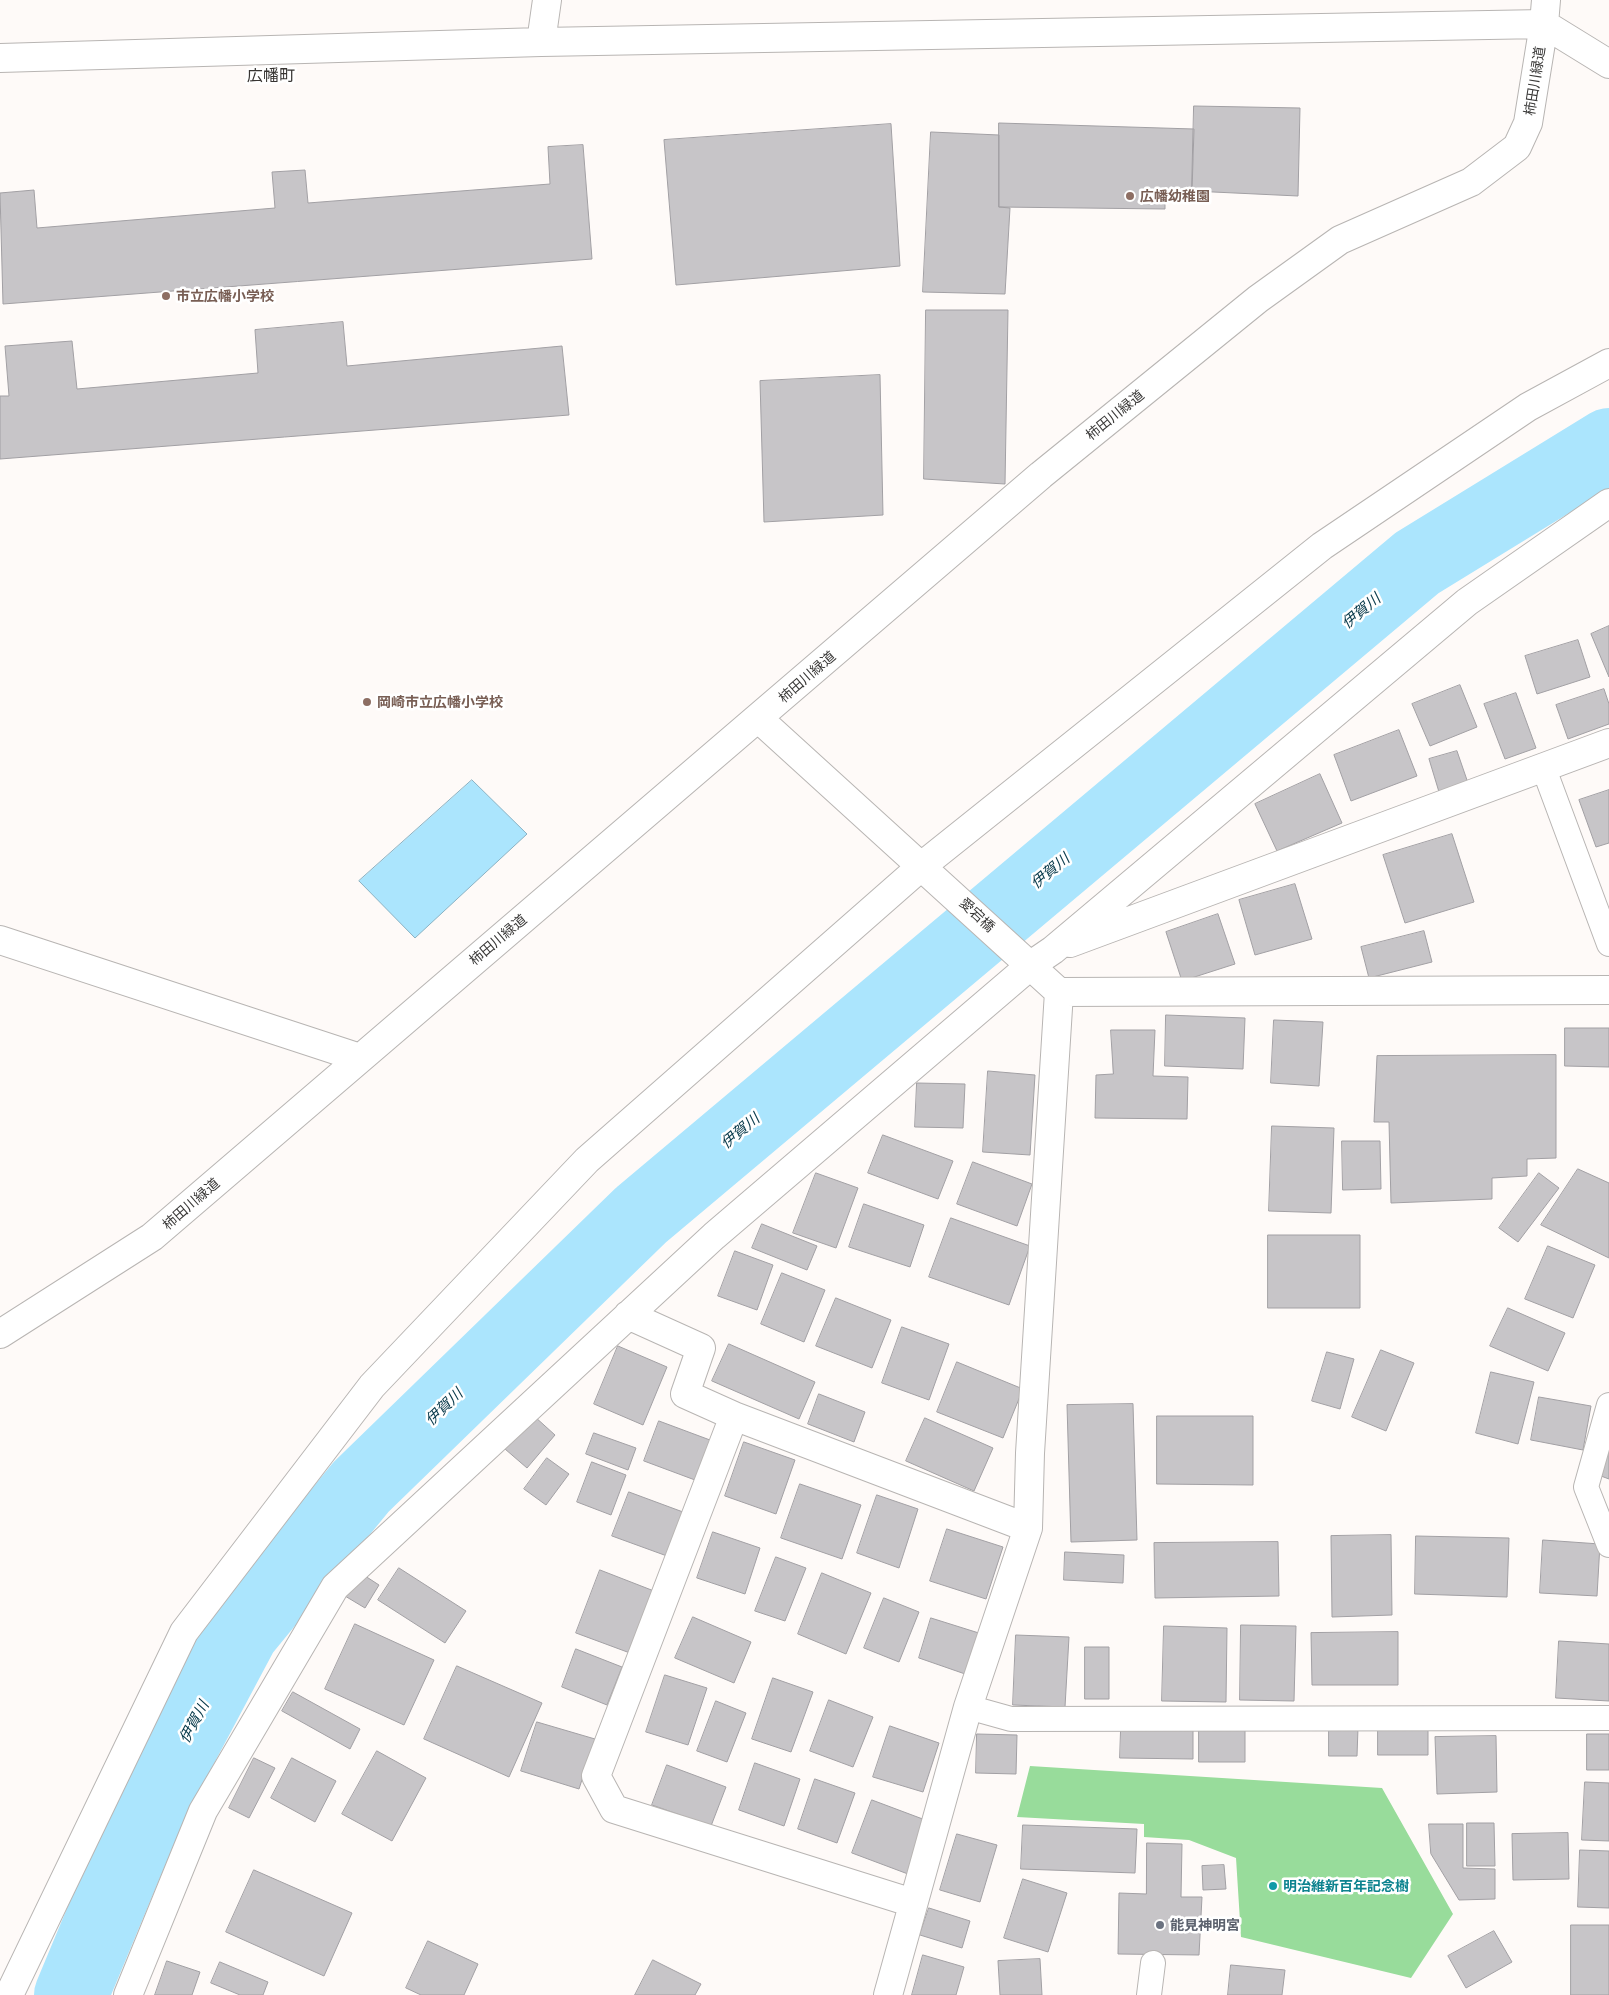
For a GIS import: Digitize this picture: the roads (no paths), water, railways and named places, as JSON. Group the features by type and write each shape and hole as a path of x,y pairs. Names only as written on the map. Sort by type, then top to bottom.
{"street":[{"path":"541,42 547,0"},
{"path":"0,58 1545,12 1609,64"},
{"name":"柿田川緑道","path":"0,1334 152,1237 1041,475 1258,299 1340,240 1471,182 1517,147 1528,123 1545,12"},
{"path":"9,1995 184,1632 372,1386 587,1160 922,865 1322,546 1528,407 1609,363"},
{"path":"128,1995 203,1811 334,1587 714,1236 1467,602 1609,504"},
{"name":"愛宕橋","path":"759,718 922,865 1042,958 1059,992"},
{"path":"1042,958 1609,743"},
{"path":"0,940 360,1058"},
{"path":"888,1995 968,1707 1028,1528 1030,1453 1059,992 1609,990"},
{"path":"628,1315 701,1348 685,1394 734,1416 1028,1528"},
{"path":"734,1416 596,1776 614,1809 913,1903"}],"lane":[{"path":"1544,769 1609,944"},
{"path":"1609,1405 1586,1487 1609,1545"},
{"path":"968,1707 1011,1719 1609,1718"},
{"path":"1150,1995 1153,1963"}],"water":[{"path":"472,780 527,834 415,938 359,881"}],"waterway":[{"name":"伊賀川","path":"71,1995 151,1803 242,1632 361,1487 641,1215 1417,563 1609,445"}],"place":[{"name":"広幡幼稚園","path":"1130,196"},
{"name":"市立広幡小学校","path":"166,296"},
{"name":"岡崎市立広幡小学校","path":"367,702"},
{"name":"明治維新百年記念樹","path":"1273,1886"},
{"name":"能見神明宮","path":"1160,1925"}],"district":[{"name":"広幡町","path":"271,76"}]}
